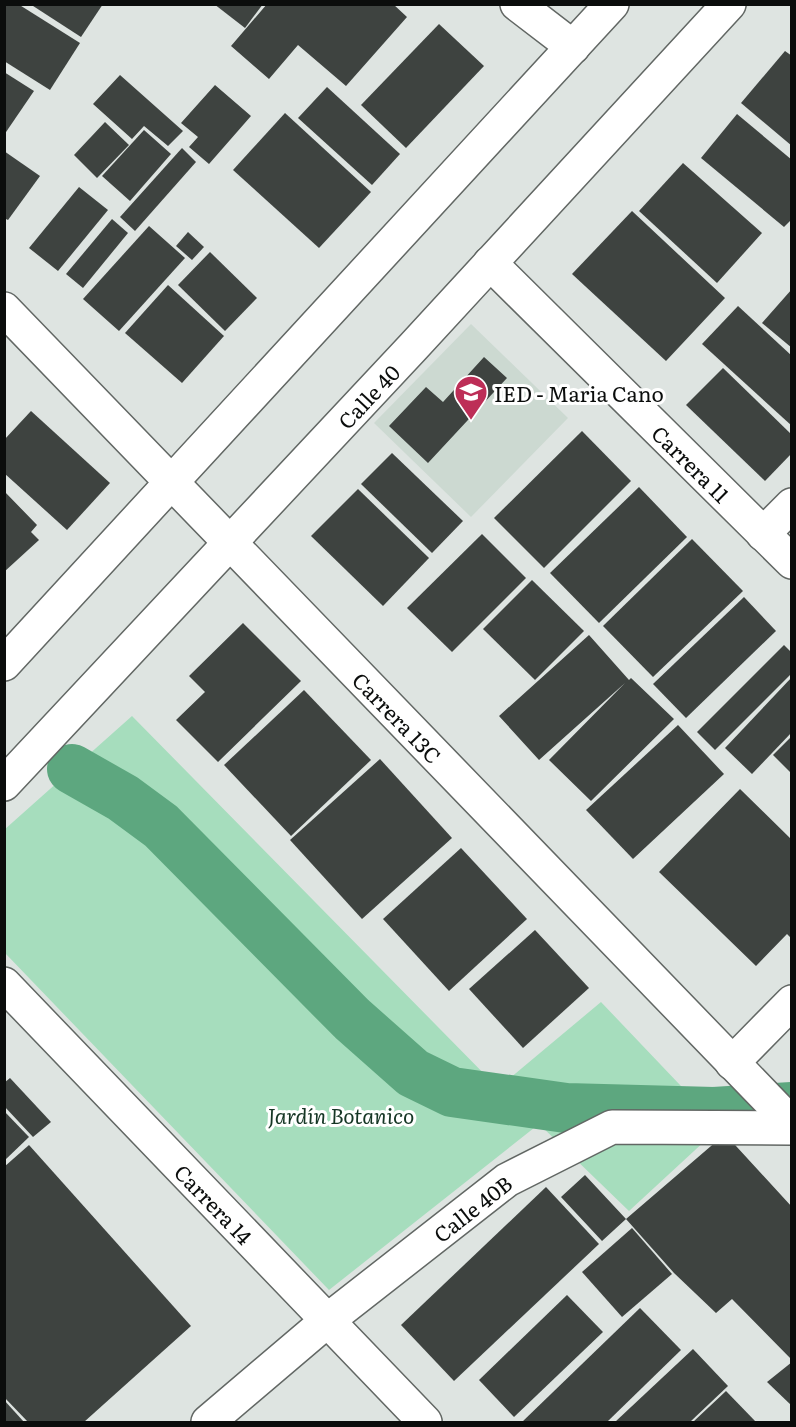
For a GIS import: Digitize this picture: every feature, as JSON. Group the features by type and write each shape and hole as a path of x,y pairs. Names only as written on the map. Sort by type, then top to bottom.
{"street":[{"path":"517,4 573,47"},
{"path":"4,664 612,4"},
{"name":"Calle 40","path":"4,784 729,4"},
{"name":"Carrera 11","path":"490,263 792,562"},
{"name":"Carrera 13C","path":"4,309 790,1124"},
{"path":"763,534 792,505"},
{"name":"Carrera 14","path":"4,984 425,1422"},
{"path":"741,1073 792,1002"},
{"name":"Calle 40B","path":"208,1422 328,1320 507,1180 612,1127 790,1124"}],"shaded area":[{"name":"IED - Maria Cano","path":"471,324 568,418 471,517 374,423"}],"green space":[{"name":"Jardín Botanico","path":"132,716 498,1088 601,1002 720,1127 629,1211 539,1124 329,1290 5,953 4,830"}],"building":[{"path":"4,4 18,4 80,43 50,90 4,61"},
{"path":"30,4 103,4 81,37"},
{"path":"214,4 263,4 245,28"},
{"path":"267,4 393,4 407,17 346,86 298,45 269,79 231,46"},
{"path":"439,24 484,66 406,148 361,105"},
{"path":"785,51 792,56 792,146 741,103"},
{"path":"4,72 34,91 4,135"},
{"path":"120,75 183,131 168,146 144,126 132,139 93,104"},
{"path":"215,85 251,116 209,164 189,147 198,137 181,123"},
{"path":"327,87 400,154 372,185 298,118"},
{"path":"285,113 371,192 319,248 233,170"},
{"path":"737,114 792,160 792,219 784,227 701,158"},
{"path":"105,122 129,145 97,178 74,155"},
{"path":"144,130 171,154 130,201 102,176"},
{"path":"182,148 196,162 135,231 120,217"},
{"path":"4,151 40,176 8,220 4,218"},
{"path":"683,163 762,233 717,283 639,211"},
{"path":"79,187 108,210 58,271 29,248"},
{"path":"632,211 725,298 666,361 572,274"},
{"path":"112,219 128,233 83,288 66,274"},
{"path":"149,226 185,258 119,331 83,299"},
{"path":"188,232 204,247 192,260 176,246"},
{"path":"210,252 257,298 225,331 178,285"},
{"path":"168,285 224,336 182,383 125,333"},
{"path":"792,289 792,348 762,323"},
{"path":"738,306 792,356 792,426 702,344"},
{"path":"484,357 507,378 428,463 389,426 426,387 443,402"},
{"path":"723,368 792,435 792,453 765,481 686,405"},
{"path":"31,411 110,483 67,530 4,473 4,440"},
{"path":"582,431 631,481 544,568 494,518"},
{"path":"392,453 463,521 432,553 361,484"},
{"path":"639,487 687,537 599,623 550,573"},
{"path":"358,489 429,558 383,606 311,536"},
{"path":"4,491 37,525 31,532 39,540 4,572"},
{"path":"482,534 526,578 452,652 407,608"},
{"path":"692,539 743,591 653,677 603,626"},
{"path":"532,580 584,631 535,680 483,629"},
{"path":"744,597 776,631 686,718 653,684"},
{"path":"243,623 301,681 218,762 176,720 205,692 189,676"},
{"path":"589,635 629,680 631,678 674,719 591,801 549,760 625,683 539,760 499,716"},
{"path":"784,645 792,653 792,673 715,750 697,732"},
{"path":"792,677 792,732 752,774 725,748"},
{"path":"304,690 371,760 291,836 224,765"},
{"path":"678,725 724,774 633,859 586,810"},
{"path":"792,736 792,774 773,755"},
{"path":"380,759 452,838 362,919 290,840"},
{"path":"740,789 792,840 792,939 787,934 756,966 659,872"},
{"path":"461,848 527,919 449,991 383,919"},
{"path":"535,930 589,988 523,1048 469,989"},
{"path":"10,1078 51,1122 33,1137 4,1106 4,1083"},
{"path":"4,1111 29,1137 4,1161"},
{"path":"725,1134 792,1207 792,1360 732,1299 716,1313 674,1273 626,1219"},
{"path":"29,1145 191,1326 84,1422 28,1422 4,1397 4,1167"},
{"path":"585,1175 626,1219 602,1241 561,1197"},
{"path":"546,1187 599,1244 454,1381 401,1325"},
{"path":"632,1228 672,1274 622,1317 582,1272"},
{"path":"567,1295 603,1332 514,1417 479,1380"},
{"path":"640,1308 681,1350 607,1422 522,1422"},
{"path":"693,1349 728,1386 690,1422 615,1422"},
{"path":"792,1362 792,1406 767,1382"},
{"path":"726,1391 756,1422 693,1422"},
{"path":"4,1400 24,1422 4,1422"}],"waterway":[{"path":"72,769 123,798 161,826 352,1019 413,1073 452,1092 566,1108 714,1112 792,1107"}],"place":[{"name":"IED - Maria Cano","path":"471,421"}]}
